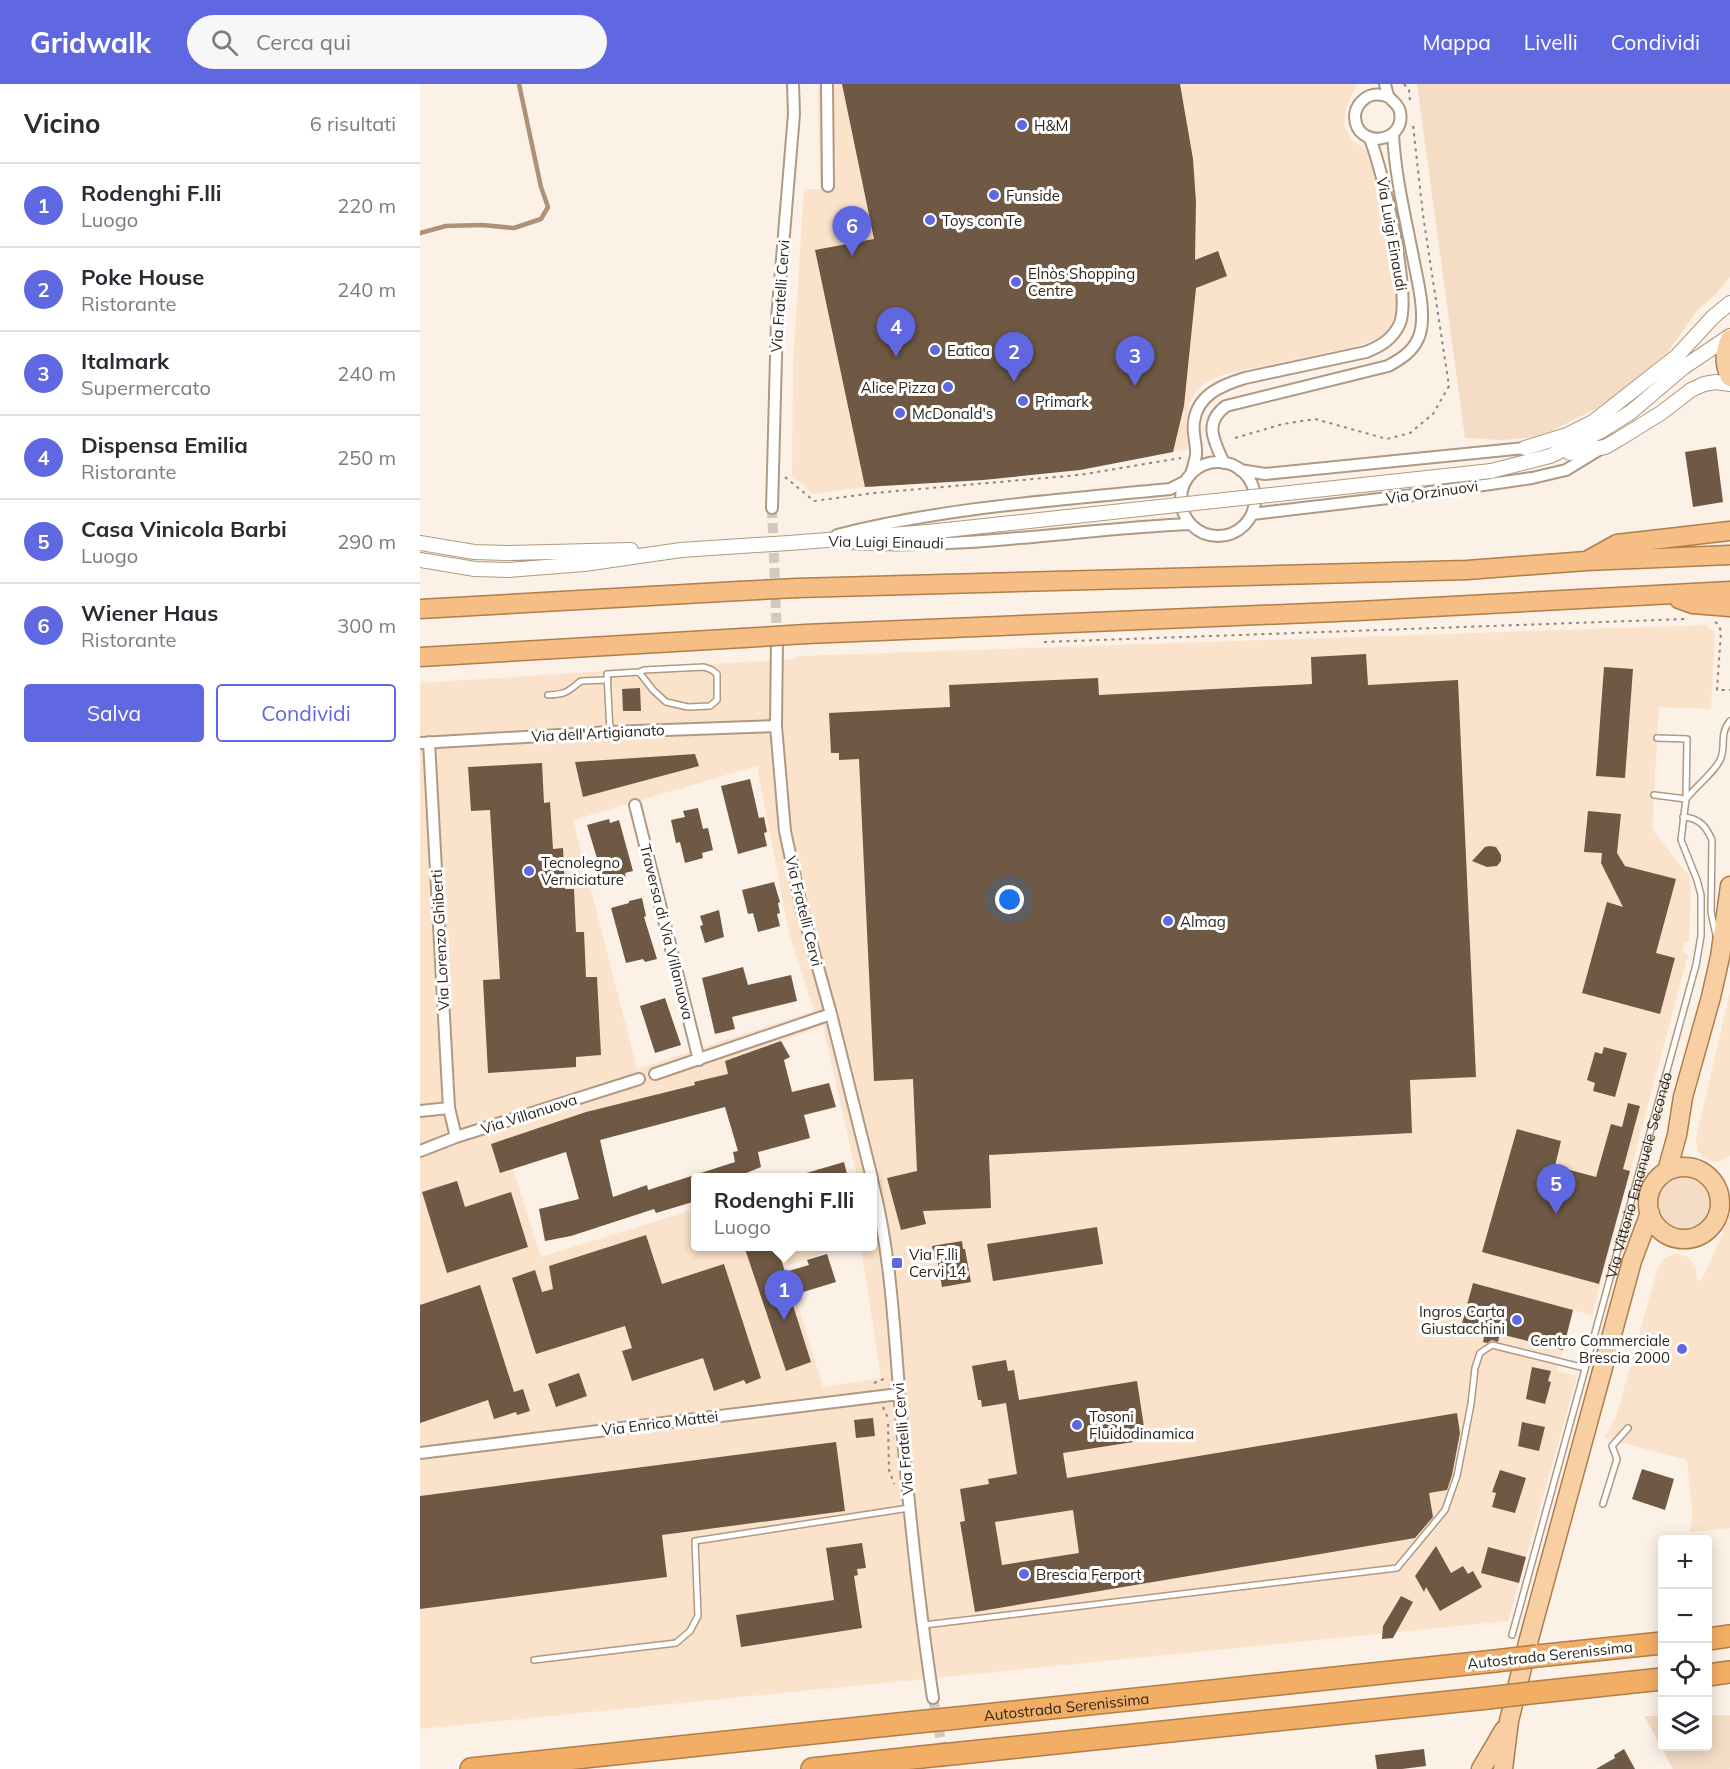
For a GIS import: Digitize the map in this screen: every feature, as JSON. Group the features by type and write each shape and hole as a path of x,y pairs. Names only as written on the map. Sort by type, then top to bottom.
{"highway":[{"path":"1586,561 1617,544 1730,531"},
{"path":"420,609 797,588 1467,570 1586,561 1730,555"},
{"path":"420,657 806,634 1730,591"},
{"path":"1666,595 1693,604 1730,607"},
{"path":"1712,1638 1730,1636"},
{"name":"Autostrada Serenissima","path":"471,1769 1658,1643"},
{"path":"1712,1674 1730,1672"},
{"path":"812,1769 1658,1679"}],"main road":[{"path":"1730,338 1725,356 1730,377"},
{"name":"Via Vittorio Emanuele Secondo","path":"1667,1171 1677,1135 1683,1097 1712,997 1730,886"},
{"name":"Via Vittorio Emanuele Secondo","path":"1677,1135 1695,1168"},
{"name":"Via Vittorio Emanuele Secondo","path":"1679,1167 1695,1168 1707,1175 1718,1190 1719,1213 1705,1231 1695,1237 1684,1239 1673,1237 1663,1232 1655,1224 1648,1201 1651,1189 1657,1179 1667,1171 1679,1167"},
{"name":"Via Vittorio Emanuele Secondo","path":"1503,1769 1509,1721 1528,1639 1632,1261 1650,1213"},
{"name":"Via Vittorio Emanuele Secondo","path":"1632,1261 1653,1243 1673,1237"},
{"name":"Via Vittorio Emanuele Secondo","path":"1481,1769 1509,1721"}],"street":[{"name":"Via Fratelli Cervi","path":"772,508 777,319 794,114 793,84"},
{"path":"827,84 828,186"},
{"name":"Via Luigi Einaudi","path":"1252,514 1240,529 1223,536 1210,536 1190,524 1184,514 1181,503 1182,492 1196,455 1194,422 1197,409 1204,399 1214,390 1245,378 1366,352 1380,346 1393,336 1400,323 1403,311 1401,278 1382,175 1370,139 1360,131 1355,120 1357,108 1364,99 1367,84"},
{"name":"Via Luigi Einaudi","path":"814,541 878,524 967,510 1170,489 1206,464 1224,463 1215,443 1212,429 1214,419 1226,406 1238,401 1382,368 1401,358 1412,349 1419,337 1421,307 1396,163 1394,134 1401,114 1389,97 1384,84"},
{"path":"1364,99 1376,94 1389,97"},
{"path":"1370,139 1383,139 1394,134"},
{"path":"1525,448 1567,435 1593,422 1677,356 1705,325 1730,303"},
{"path":"420,543 474,552 506,553 681,550 789,543 928,532 1491,471 1550,456 1580,443 1631,412 1684,367 1730,338"},
{"name":"Via Orzinuovi","path":"1252,514 1414,495 1532,478 1566,470 1661,413 1691,390 1716,382 1730,384"},
{"path":"1224,463 1240,470 1265,474 1580,443"},
{"name":"Via Orzinuovi","path":"1550,456 1605,447"},
{"path":"1240,470 1249,478 1254,490 1255,502 1252,514"},
{"name":"Via Luigi Einaudi","path":"814,541 883,545 936,544 1190,524"},
{"path":"420,560 508,570 584,564 681,550"},
{"name":"Via Fratelli Cervi","path":"777,638 776,726 785,831 802,910 831,1014 871,1173"},
{"name":"Via dell'Artigianato","path":"424,742 776,726"},
{"name":"Via Lorenzo Ghiberti","path":"424,742 449,1108 456,1137"},
{"name":"Traversa di Via Villanuova","path":"636,805 699,1060"},
{"path":"655,1074 831,1014"},
{"name":"Via Villanuova","path":"420,1151 456,1137 639,1079"},
{"path":"420,1111 449,1108"},
{"name":"Via Fratelli Cervi","path":"877,1201 885,1235 909,1508 933,1698"},
{"name":"Via Enrico Mattei","path":"420,1453 899,1394"}],"lane":[{"path":"610,732 608,674 639,672 644,669 704,667 717,674 717,700 710,706 688,706 666,702 639,672"},
{"path":"548,695 565,694 581,681 608,680"},
{"path":"1654,795 1686,799 1697,785 1715,769 1722,758 1724,728 1730,721"},
{"name":"Via Vittorio Emanuele Secondo","path":"1512,1635 1700,946 1701,895 1698,880 1681,840 1686,799 1686,739 1657,738"},
{"path":"1683,817 1701,822 1708,830 1712,840 1712,912 1720,957"},
{"path":"922,1625 1397,1568 1445,1510 1457,1476 1471,1404 1475,1368 1480,1353 1492,1345 1585,1368"},
{"path":"1603,1504 1617,1459 1612,1446 1628,1428"},
{"path":"534,1660 676,1643 690,1631 698,1616 695,1540 909,1508"}],"path":[{"path":"783,475 814,501 874,493 1078,475 1181,458"},
{"path":"1041,642 1688,619"},
{"path":"1711,620 1718,624 1721,631 1717,690 1730,690"}],"shaded area":[{"name":"Elnòs Shopping Centre","path":"818,84 1357,84 1346,108 1344,125 1351,139 1365,149 1371,157 1375,168 1396,282 1394,315 1390,326 1382,336 1358,346 1222,375 1206,382 1196,391 1190,402 1186,420 1188,449 1080,470 983,480 865,487 813,494 792,476 793,363 804,189 820,189"},
{"path":"1417,84 1730,84 1730,277 1714,296 1698,309 1668,352 1640,378 1599,407 1539,437 1503,440 1465,438"},
{"path":"1706,625 1715,633 1711,709 1659,707 1653,827 1689,876 1691,890 1689,942 1685,942 1682,952 1688,955 1592,1315 1573,1310 1557,1371 1577,1376 1508,1621 420,1729 420,683 793,659 799,656","holes":["757,766 789,933 814,1011 637,1069 573,820"]},
{"path":"1730,992 1730,1156 1714,1162 1707,1160 1698,1152 1696,1138"},
{"path":"1685,1175 1695,1177 1704,1183 1710,1192 1712,1202 1710,1212 1704,1221 1695,1227 1685,1229 1675,1227 1666,1221 1660,1212 1658,1202 1660,1192 1666,1183 1675,1177"},
{"name":"Centro Commerciale Brescia 2000","path":"1730,1198 1730,1528 1689,1532 1692,1511 1687,1460 1604,1438 1616,1417 1658,1267 1664,1259 1679,1254 1687,1257 1696,1267 1697,1280 1701,1281 1723,1234 1722,1223"},
{"path":"1712,1715 1730,1715 1730,1768 1673,1769 1663,1751 1712,1751"},
{"path":"1644,1716 1658,1716 1658,1742"}],"building":[{"name":"Elnòs Shopping Centre","path":"842,84 1180,84 1193,159 1196,202 1195,260 1218,251 1227,276 1196,288 1184,406 1173,452 1080,470 983,480 865,487 815,250 874,239"},
{"path":"1716,447 1723,502 1693,507 1685,452"},
{"name":"Almag","path":"1366,654 1368,685 1458,680 1476,1077 1410,1080 1412,1133 989,1155 991,1208 923,1211 926,1224 901,1230 887,1178 917,1171 913,1079 874,1081 859,759 839,760 839,753 831,753 829,713 950,707 949,685 1098,678 1099,695 1312,684 1311,657"},
{"path":"1604,667 1633,669 1625,778 1596,776"},
{"path":"640,688 641,711 623,711 622,689"},
{"path":"695,754 699,766 583,797 575,762"},
{"path":"542,763 544,803 550,802 553,849 563,848 565,889 574,889 576,932 584,932 586,977 597,977 601,1055 576,1057 576,1067 488,1073 483,980 500,979 490,810 471,811 468,767"},
{"path":"750,779 759,818 764,817 767,846 738,854 721,786"},
{"path":"698,808 703,829 708,828 713,850 702,853 703,858 685,863 680,842 676,843 671,820 685,817 683,811"},
{"path":"1588,811 1621,814 1617,853 1625,866 1676,879 1656,953 1675,958 1660,1014 1582,993 1607,902 1623,907 1601,863 1602,853 1584,852"},
{"path":"609,819 610,823 619,820 633,871 625,873 626,879 605,885 587,825"},
{"path":"1485,847 1496,847 1501,855 1501,861 1497,866 1487,867 1472,861"},
{"path":"774,882 780,902 778,903 780,913 777,914 780,926 758,932 753,913 748,914 742,890"},
{"path":"642,898 646,916 644,917 657,959 626,963 611,908"},
{"path":"719,910 724,937 705,943 700,926 703,925 700,916"},
{"path":"743,967 748,985 791,975 797,1001 732,1017 735,1029 715,1034 702,978"},
{"path":"665,998 681,1045 655,1053 640,1006"},
{"path":"781,1041 790,1057 784,1060 792,1092 829,1083 836,1107 804,1115 810,1138 758,1152 761,1167 746,1173 701,1173 735,1162 733,1152 738,1151 725,1107 600,1140 613,1197 647,1185 648,1190 691,1176 691,1202 656,1213 654,1209 571,1236 545,1241 539,1209 579,1199 566,1152 500,1173 491,1144 586,1112 695,1085 694,1082 728,1074 725,1061"},
{"path":"1604,1047 1627,1053 1615,1097 1593,1091 1595,1083 1587,1080 1595,1052 1602,1054"},
{"path":"1628,1103 1640,1106 1623,1169 1630,1171 1599,1284 1482,1252 1517,1129 1561,1141 1555,1166 1596,1177 1611,1124 1622,1127"},
{"path":"844,1162 847,1173 806,1173"},
{"path":"457,1181 465,1207 511,1192 528,1247 447,1273 422,1192"},
{"path":"1097,1227 1103,1264 993,1281 987,1244"},
{"path":"646,1235 662,1284 724,1264 761,1378 746,1384 744,1380 714,1391 703,1358 632,1381 622,1351 632,1348 625,1326 536,1354 512,1278 535,1270 542,1292 553,1289 549,1266"},
{"path":"962,1241 971,1282 942,1287 937,1258 934,1259 932,1246"},
{"path":"746,1251 779,1251 785,1272 809,1265 807,1260 827,1254 836,1282 790,1296 811,1362 786,1371"},
{"name":"Ingros Carta Giustacchini","path":"1473,1283 1573,1310 1563,1350 1500,1334 1498,1342 1492,1340 1487,1343 1483,1342 1484,1337 1460,1331"},
{"path":"480,1285 514,1392 523,1389 530,1411 517,1415 516,1412 494,1419 488,1400 420,1423 420,1305"},
{"path":"1006,1360 1008,1371 1014,1370 1019,1400 1137,1381 1146,1440 1063,1453 1067,1478 1457,1413 1460,1433 1447,1490 1429,1493 1433,1517 1415,1538 975,1612 960,1522 965,1521 960,1489 989,1484 988,1479 1017,1474 1006,1403 982,1407 981,1400 978,1400 972,1366","holes":["1073,1510 1079,1553 1002,1565 995,1522"]},
{"path":"1532,1367 1551,1371 1548,1381 1551,1382 1545,1404 1526,1399"},
{"path":"579,1373 587,1396 556,1407 548,1384"},
{"path":"873,1418 875,1436 856,1438 854,1420"},
{"path":"1522,1422 1545,1427 1539,1451 1518,1446"},
{"path":"836,1442 845,1511 662,1535 667,1577 420,1609 420,1496"},
{"path":"1642,1469 1674,1479 1665,1510 1632,1499"},
{"path":"1500,1470 1526,1478 1515,1513 1492,1507 1496,1493 1492,1492"},
{"path":"862,1543 866,1568 857,1569 858,1575 854,1576 862,1628 741,1647 736,1615 834,1600 826,1548"},
{"path":"1436,1546 1451,1573 1463,1566 1468,1574 1473,1571 1482,1587 1440,1611 1426,1587 1424,1592 1415,1576"},
{"path":"1488,1547 1526,1557 1519,1583 1481,1573"},
{"path":"1401,1596 1413,1602 1393,1638 1382,1639 1383,1626"},
{"path":"1424,1749 1426,1766 1377,1769 1375,1755"},
{"path":"1624,1749 1635,1769 1596,1769 1615,1758 1614,1755"}],"waterway":[{"path":"420,233 446,226 482,225 514,228 541,219 548,207 541,187 519,84"}],"tunnel":[{"path":"772,508 777,638"},
{"path":"933,1698 946,1769"}],"place":[{"name":"H&M","path":"1022,125"},
{"name":"Funside","path":"994,195"},
{"name":"Toys con Te","path":"930,220"},
{"name":"Wiener Haus","path":"852,256"},
{"name":"Elnòs Shopping Centre","path":"1016,282"},
{"name":"Eatica","path":"935,350"},
{"name":"Dispensa Emilia","path":"896,357"},
{"name":"Poke House","path":"1014,382"},
{"name":"Italmark","path":"1135,386"},
{"name":"Alice Pizza","path":"948,387"},
{"name":"Primark","path":"1023,401"},
{"name":"McDonald's","path":"900,413"},
{"name":"Tecnolegno Verniciature","path":"529,871"},
{"name":"Almag","path":"1168,921"},
{"name":"Casa Vinicola Barbi","path":"1556,1214"},
{"name":"Via F.lli Cervi 14","path":"897,1263"},
{"name":"Rodenghi F.lli","path":"784,1320"},
{"name":"Ingros Carta Giustacchini","path":"1517,1320"},
{"name":"Centro Commerciale Brescia 2000","path":"1682,1349"},
{"name":"Tosoni Fluidodinamica","path":"1077,1425"},
{"name":"Brescia Ferport","path":"1024,1574"}]}
